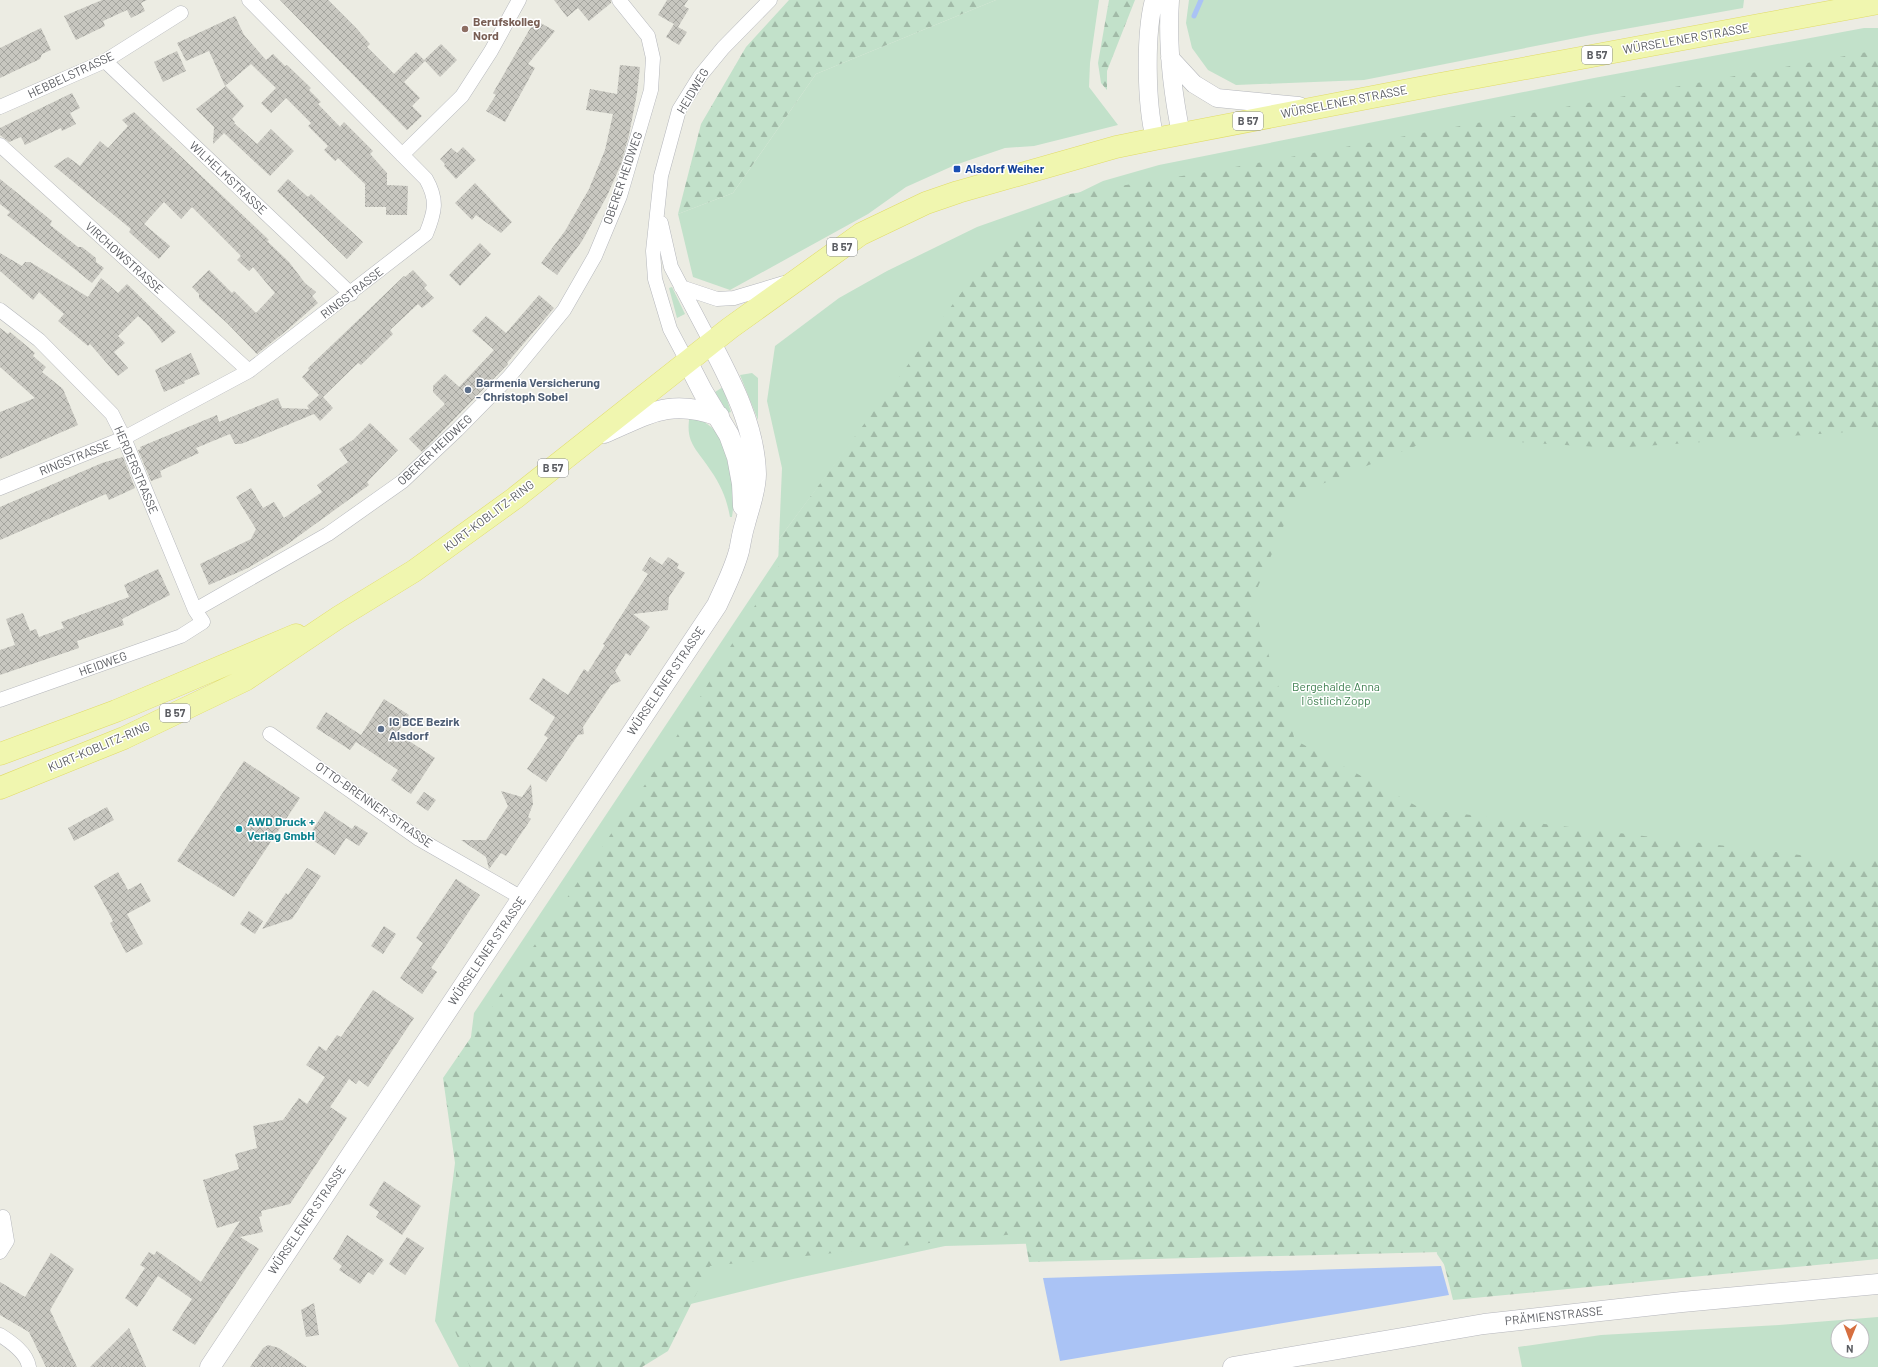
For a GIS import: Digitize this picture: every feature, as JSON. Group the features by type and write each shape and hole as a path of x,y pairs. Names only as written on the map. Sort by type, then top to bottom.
{"main road":[{"name":"WÜRSELENER STRASSE","path":"744,526 742,484 737,457 730,435 703,392 687,361 861,234 926,203 958,192 1116,147 1315,108 1878,3"},
{"name":"WÜRSELENER STRASSE","path":"210,1367 717,605 730,578 739,552 744,526 753,495 756,474 754,452 740,404 711,343"},
{"name":"KURT-KOBLITZ-RING","path":"0,788 124,738 246,680 340,617 414,572 515,498 687,361"},
{"path":"591,438 660,409 687,407 719,416"},
{"name":"KURT-KOBLITZ-RING","path":"0,754 116,711 340,617"},
{"name":"PRÄMIENSTRASSE","path":"1233,1367 1484,1324 1682,1302 1878,1284"}],"street":[{"name":"RINGSTRASSE","path":"0,488 124,438 249,371 351,294 426,234 433,218 434,204 433,192 426,179 249,0"},
{"path":"402,155 462,96 491,51 519,0"},
{"name":"OBERER HEIDWEG","path":"195,610 328,534 403,481 457,430 509,377 564,310 595,256 620,196 651,90 653,58 648,36 619,0"},
{"name":"HEIDWEG","path":"687,361 670,329 655,279 653,251 657,205 662,176 679,110 700,76 723,48 770,0"},
{"path":"1154,0 1149,18 1149,102 1156,139"},
{"path":"1170,0 1168,27 1170,58 1181,134"},
{"name":"HEBBELSTRASSE","path":"0,107 105,61 181,13"},
{"path":"1170,58 1194,84 1217,98 1315,108"},
{"name":"WILHELMSTRASSE","path":"105,61 351,294"},
{"name":"VIRCHOWSTRASSE","path":"0,145 249,371"},
{"name":"HEIDWEG","path":"657,205 665,248 671,267 711,343"},
{"path":"681,287 717,299 734,298 798,279"},
{"name":"HERDERSTRASSE","path":"0,310 39,340 112,414 124,438 195,610 203,622"},
{"name":"HEIDWEG","path":"0,700 180,636 203,622"},
{"name":"OTTO-BRENNER-STRASSE","path":"270,734 419,838 522,898"},
{"path":"0,1252 7,1241 3,1217"},
{"path":"0,1335 12,1343 28,1362 29,1367"}],"green space":[{"path":"789,0 996,0 816,74 733,193 678,214 701,124 746,47"},
{"path":"996,0 1099,0 1090,63 1089,87 1118,125 1034,146 1005,148 955,165 906,187 868,214 730,290 693,277 678,214 733,193 816,74"},
{"path":"1109,0 1135,0 1107,71 1107,90 1101,83 1098,63"},
{"path":"1189,0 1744,0 1743,8 1591,35 1364,80 1236,85 1208,70 1192,48 1186,23"},
{"name":"Bergehalde Anna I östlich Zopp","path":"1864,28 1878,28 1878,1238 1463,1292 1437,1254 1435,1233 945,1246 793,1279 654,1313 628,1367 459,1367 435,1321 474,1013 877,408 779,539 782,468 767,401 775,346 839,298 887,271 977,227 1070,194 1064,200 1103,181 1159,165 1594,78"},
{"name":"Bergehalde Anna I östlich Zopp","path":"1878,50 1878,430 1614,448 1438,437 1297,494 1252,601 1295,740 1422,809 1816,857 1878,858 1878,1259 1453,1300 1441,1252 1029,1262 1024,1233 710,1266 668,1351 642,1367 470,1367 452,1324 456,1170 443,1078 666,754 778,567 779,539 984,262 1070,194 1213,171"},
{"path":"672,287 685,314 677,318 669,288"},
{"path":"752,373 758,378 758,420 740,375"},
{"path":"723,387 731,412 728,413 715,392"},
{"path":"690,415 705,422 725,443 733,470 734,501 732,517 730,517 721,487 693,446 689,433"},
{"path":"1878,1317 1878,1367 1522,1367 1518,1347 1601,1335 1830,1321 1830,1359 1870,1359 1870,1319 1853,1319"}],"water":[{"path":"1441,1266 1449,1295 1060,1361 1043,1278"}],"building":[{"path":"102,0 147,0 141,3 145,11 131,18 127,10 103,21 105,26 76,40 64,16"},
{"path":"280,0 328,0 357,29 370,44 367,47 394,74 416,52 424,60 441,44 457,60 440,77 425,61 404,82 420,98 412,106 422,116 407,130"},
{"path":"554,0 611,0 611,3 589,21 578,8 567,17"},
{"path":"667,0 688,0 684,6 689,9 678,27 687,32 679,45 666,37 674,24 658,15"},
{"path":"235,16 244,35 266,60 273,54 285,66 287,65 311,88 309,90 321,102 318,104 340,127 344,122 373,151 370,154 387,173 387,185 408,186 407,215 386,215 386,207 365,207 365,184 338,158 335,161 324,150 328,146 308,126 311,123 286,98 271,113 261,103 276,88 251,64 225,86 209,51 186,61 177,43"},
{"path":"535,20 555,31 528,64 535,68 505,122 486,111 496,95 493,93"},
{"path":"41,28 51,50 42,54 40,59 0,78 0,48"},
{"path":"177,51 186,71 163,82 154,62"},
{"path":"620,65 640,67 629,135 621,164 607,196 582,241 557,275 541,263 565,231 589,189 605,150 613,114 586,110 590,89 617,94"},
{"path":"226,86 244,106 232,119 235,122 234,123 257,144 271,129 294,151 270,176 224,133 213,144 214,127 196,109"},
{"path":"72,93 80,108 70,113 76,124 62,131 61,128 25,145 21,137 9,142 0,135 0,128"},
{"path":"134,112 269,240 267,241 289,262 305,283 316,292 312,296 318,303 257,354 227,323 199,298 199,294 192,287 209,270 232,293 234,291 256,313 275,293 253,267 249,271 237,260 241,256 192,207 181,219 164,202 144,224 170,246 159,259 129,232 131,229 54,166 68,157 80,166 100,141 108,148 128,126 122,120"},
{"path":"463,147 476,160 456,179 444,166 445,164 440,159 451,148 457,153"},
{"path":"0,179 52,221 50,225 78,247 82,247 96,258 96,262 104,268 92,283 7,215 10,212 0,204"},
{"path":"288,179 308,197 311,194 363,242 347,259 277,191"},
{"path":"475,183 512,222 501,233 476,215 472,220 455,203"},
{"path":"480,243 491,254 460,286 449,275"},
{"path":"0,253 22,266 25,262 30,262 88,297 101,278 118,293 127,284 176,332 162,343 149,326 138,316 118,336 125,343 114,352 128,368 118,376 90,344 88,346 58,321 64,314 39,292 33,300 0,271"},
{"path":"413,270 427,285 424,288 434,298 422,308 418,304 390,330 393,334 361,365 358,363 323,397 333,408 320,421 314,414 241,444 235,444 230,434 196,448 199,453 160,471 162,477 151,481 138,450 141,449 140,447 217,415 219,422 278,398 282,408 309,409 307,406 319,395 302,377 309,370 308,368 404,276 405,277"},
{"path":"539,295 554,308 507,363 508,364 422,452 409,439 445,404 433,392 433,386 445,374 459,387 494,350 472,331 486,316 506,333"},
{"path":"0,328 8,334 10,332 35,353 33,356 46,367 42,372 63,389 78,425 0,459 0,412 35,398 0,367"},
{"path":"191,353 200,374 184,381 185,383 164,392 155,370"},
{"path":"370,423 398,450 367,482 369,485 285,546 248,568 209,585 200,564 251,539 256,529 236,497 251,488 263,508 274,502 284,518 322,492 317,485 348,462 339,449 353,440"},
{"path":"123,457 135,488 109,500 106,494 0,540 0,507 102,463"},
{"path":"650,557 662,565 668,557 679,564 677,568 685,573 669,597 668,610 633,614 650,627 630,656 626,653 615,671 621,681 611,685 583,727 584,734 578,735 546,782 527,769 548,738 544,735 555,717 529,699 543,678 568,695 584,669 588,672 605,645 603,644 648,574 642,570"},
{"path":"158,569 170,595 122,619 124,625 77,641 79,648 0,675 0,650 15,645 6,619 23,613 30,631 36,629 39,637 64,628 61,622 129,597 124,585"},
{"path":"384,699 409,715 397,733 435,758 411,794 391,780 398,770 356,742 350,750 316,728 326,712 361,735"},
{"name":"AWD Druck + Verlag GmbH","path":"244,761 300,798 234,897 177,861"},
{"path":"531,784 533,804 528,817 531,819 506,856 501,853 489,869 486,857 461,840 486,840 508,806 501,791 522,797"},
{"path":"424,792 436,800 428,811 416,803"},
{"path":"107,807 114,820 74,841 68,828"},
{"path":"325,811 352,829 355,825 368,833 359,846 346,838 335,855 308,837"},
{"path":"307,868 321,876 292,919 262,929 286,893 288,895"},
{"path":"118,872 128,890 141,883 151,901 127,914 143,944 126,953 110,923 113,921 94,886"},
{"path":"456,879 480,895 431,968 437,972 422,994 400,978 423,943 416,938"},
{"path":"249,911 263,921 255,934 240,924"},
{"path":"384,926 396,934 383,954 371,946"},
{"path":"373,990 414,1018 368,1087 359,1080 356,1084 349,1079 330,1107 347,1118 290,1204 261,1211 262,1216 259,1217 263,1232 240,1237 259,1249 195,1345 172,1330 192,1299 158,1276 137,1307 125,1298 145,1268 140,1265 149,1252 154,1255 157,1251 201,1282 240,1221 217,1228 203,1180 239,1169 235,1154 257,1148 253,1126 283,1120 299,1098 307,1104 325,1077 306,1065 319,1046 326,1051 337,1035 341,1037"},
{"path":"384,1181 421,1206 402,1235 376,1217 379,1212 369,1205"},
{"path":"347,1235 384,1260 373,1275 368,1272 360,1284 339,1270 342,1266 333,1259"},
{"path":"407,1237 424,1248 405,1275 389,1264"},
{"path":"51,1253 74,1269 50,1310 77,1367 46,1367 29,1332 0,1315 0,1282 25,1297"},
{"path":"314,1303 319,1335 306,1337 301,1310"},
{"path":"129,1328 146,1367 90,1367"},
{"path":"268,1345 279,1348 307,1367 250,1367 263,1348"}],"waterway":[{"path":"1194,16 1201,0"}],"place":[{"name":"Berufskolleg Nord","path":"465,29"},
{"name":"Alsdorf Weiher","path":"957,169"},
{"name":"Barmenia Versicherung - Christoph Sobel","path":"468,390"},
{"name":"IG BCE Bezirk Alsdorf","path":"381,729"},
{"name":"AWD Druck + Verlag GmbH","path":"239,829"}]}
